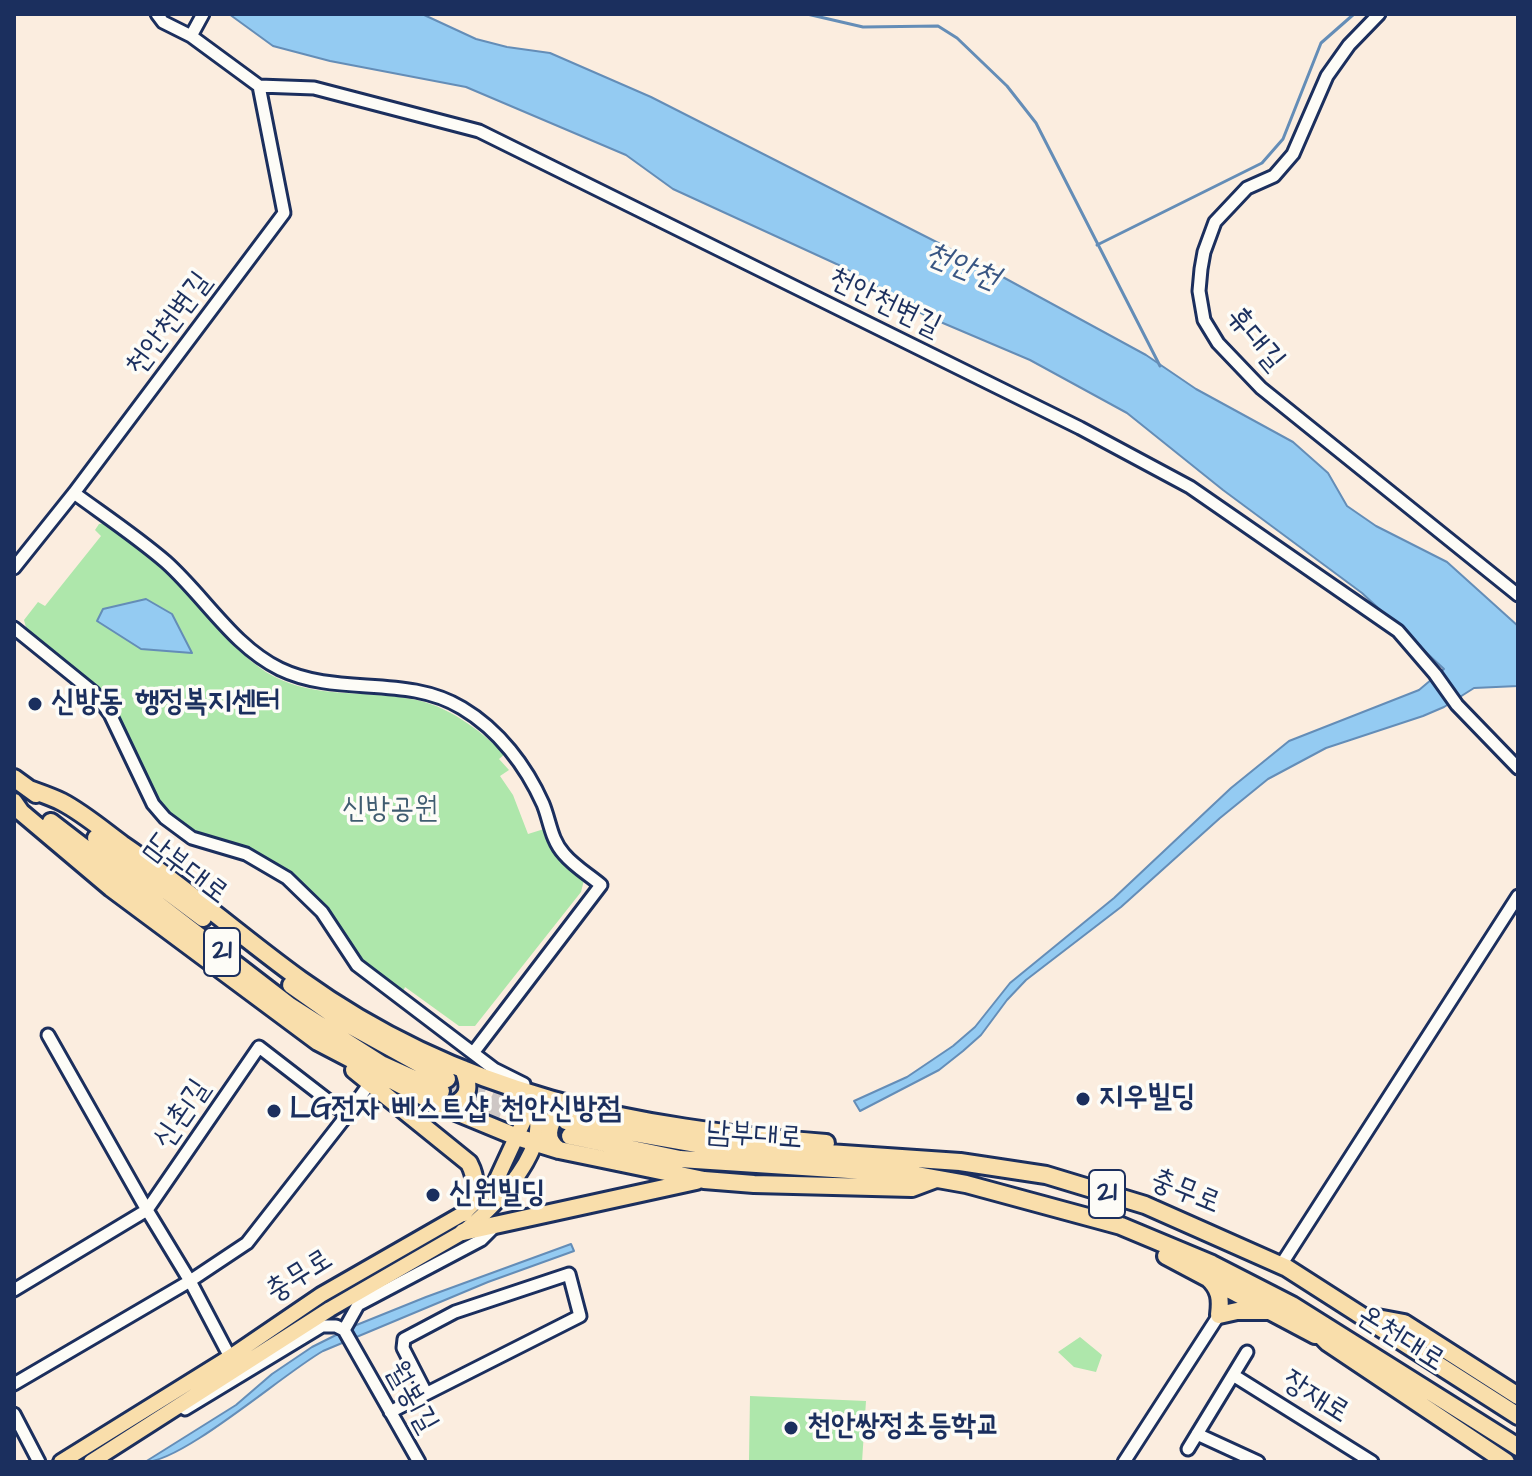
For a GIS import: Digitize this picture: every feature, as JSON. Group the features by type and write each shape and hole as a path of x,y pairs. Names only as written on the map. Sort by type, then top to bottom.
{"highway":[{"name":"남부대로","path":"14,778 19,796 290,1006 381,1064 444,1085"},
{"path":"464,1213 475,1192 469,1163 318,1042 111,888 21,812 19,796 63,803 345,1010 388,1035 463,1069 551,1101 571,1122"},
{"path":"318,1042 446,1108 525,1140 559,1150 704,1180 754,1184 912,1188 936,1179"},
{"path":"446,1108 460,1102 466,1094 469,1084 463,1069"},
{"path":"559,1150 548,1135 558,1113 571,1122 913,1150 923,1160"},
{"name":"남부대로","path":"571,1122 669,1142 923,1160"},
{"name":"남부대로","path":"571,1122 680,1159 910,1174 936,1179"},
{"name":"충무로","path":"923,1160 960,1162 1046,1175 1145,1205 1281,1265"},
{"name":"충무로","path":"936,1179 1033,1201 1121,1226 1250,1282"},
{"path":"463,1232 704,1180"},
{"path":"1121,1226 1162,1254 1203,1273 1327,1342"},
{"name":"온천대로","path":"1281,1265 1518,1416"},
{"path":"1203,1273 1215,1285 1221,1298 1219,1315 1237,1311 1272,1311"},
{"name":"온천대로","path":"1250,1282 1292,1305 1518,1447"},
{"name":"21","path":"1292,1305 1327,1342 1506,1462"},
{"name":"21","path":"1362,1315 1404,1323 1518,1396"}],"main road":[{"path":"519,1091 534,1108 551,1101"},
{"name":"충무로","path":"91,1462 330,1309 463,1232 480,1219 519,1175 526,1116 534,1108"},
{"name":"충무로","path":"61,1462 230,1357 321,1295 464,1213 495,1183 525,1140"}],"street":[{"path":"157,14 163,22 191,36 259,86"},
{"name":"휴대길","path":"1379,14 1349,45 1327,76 1293,154 1274,176 1247,188 1215,222 1201,269 1199,291 1204,320 1218,343 1261,388 1518,595"},
{"path":"191,36 202,17"},
{"name":"천안천변길","path":"14,568 284,213 259,86 314,88 479,131 1080,428 1190,487 1398,631 1457,705 1518,768"},
{"path":"74,493 164,561 197,592 252,653 282,670 317,683 405,689 438,697 462,708 491,730 519,761 532,780 552,835 564,854 601,885 473,1053"},
{"path":"14,628 93,692 110,714 153,804 165,818 192,838 246,854 287,878 322,912 357,965 519,1091"},
{"path":"1281,1265 1517,899"},
{"path":"48,1035 190,1281 230,1357"},
{"name":"신촌1길","path":"14,1290 147,1210 259,1047 347,1115"},
{"path":"494,1069 560,1096 696,1130"},
{"path":"14,1384 190,1281 247,1243 370,1083"},
{"path":"141,1430 210,1395 322,1326 336,1326 344,1330 358,1305 481,1240 496,1224"},
{"path":"390,1412 580,1316 569,1274 455,1312 404,1339 403,1348 426,1393"},
{"path":"1140,1462 1126,1459 1219,1315"},
{"name":"월봉1길","path":"344,1330 419,1462"},
{"path":"1188,1449 1247,1352"},
{"name":"장재로","path":"1233,1375 1372,1462"},
{"path":"14,1414 39,1462"},
{"path":"1197,1434 1258,1462"}],"green space":[{"name":"신방공원","path":"106,523 170,572 234,644 273,676 324,691 393,696 425,702 462,719 505,754 499,759 509,770 500,776 513,795 528,834 544,829 558,855 584,880 581,892 475,1026 459,1026 405,987 403,992 363,964 289,874 257,855 212,842 169,817 156,800 95,688 27,631 24,620 38,602 45,606 101,536 95,530 99,524"},
{"path":"1080,1337 1102,1355 1096,1372 1074,1367 1058,1352"},
{"name":"천안쌍정초등학교","path":"750,1396 866,1401 862,1462 749,1460"}],"water":[{"name":"천안천","path":"229,14 422,14 476,39 550,53 651,97 966,257 1146,355 1196,389 1293,442 1328,473 1347,506 1376,526 1447,562 1518,626 1518,686 1474,688 1444,707 1326,748 1268,779 1121,907 1026,980 981,1035 963,1051 939,1070 860,1111 854,1101 907,1077 953,1046 975,1027 1010,983 1114,898 1231,788 1289,741 1419,690 1444,669 1362,593 1223,490 1127,413 1030,360 924,315 843,267 673,189 626,155 466,87 330,61 273,46"},
{"path":"146,599 172,614 192,653 141,649 97,621 103,609"},
{"path":"571,1244 574,1251 488,1282 323,1351 208,1433 162,1458 145,1462 236,1405 272,1374 312,1347 426,1297"}],"waterway":[{"path":"807,14 863,27 938,26 957,38 1007,86 1036,123 1160,366"},
{"path":"1097,245 1262,163 1283,139 1321,43 1354,14"}],"tunnel":[{"path":"447,1079 511,1106"},
{"path":"441,1091 570,1136"}],"place":[{"name":"신방동 행정복지센터","path":"35,704"},
{"name":"지우빌딩","path":"1083,1099"},
{"name":"LG전자 베스트샵 천안신방점","path":"274,1111"},
{"name":"신원빌딩","path":"433,1195"},
{"name":"천안쌍정초등학교","path":"791,1428"}]}
